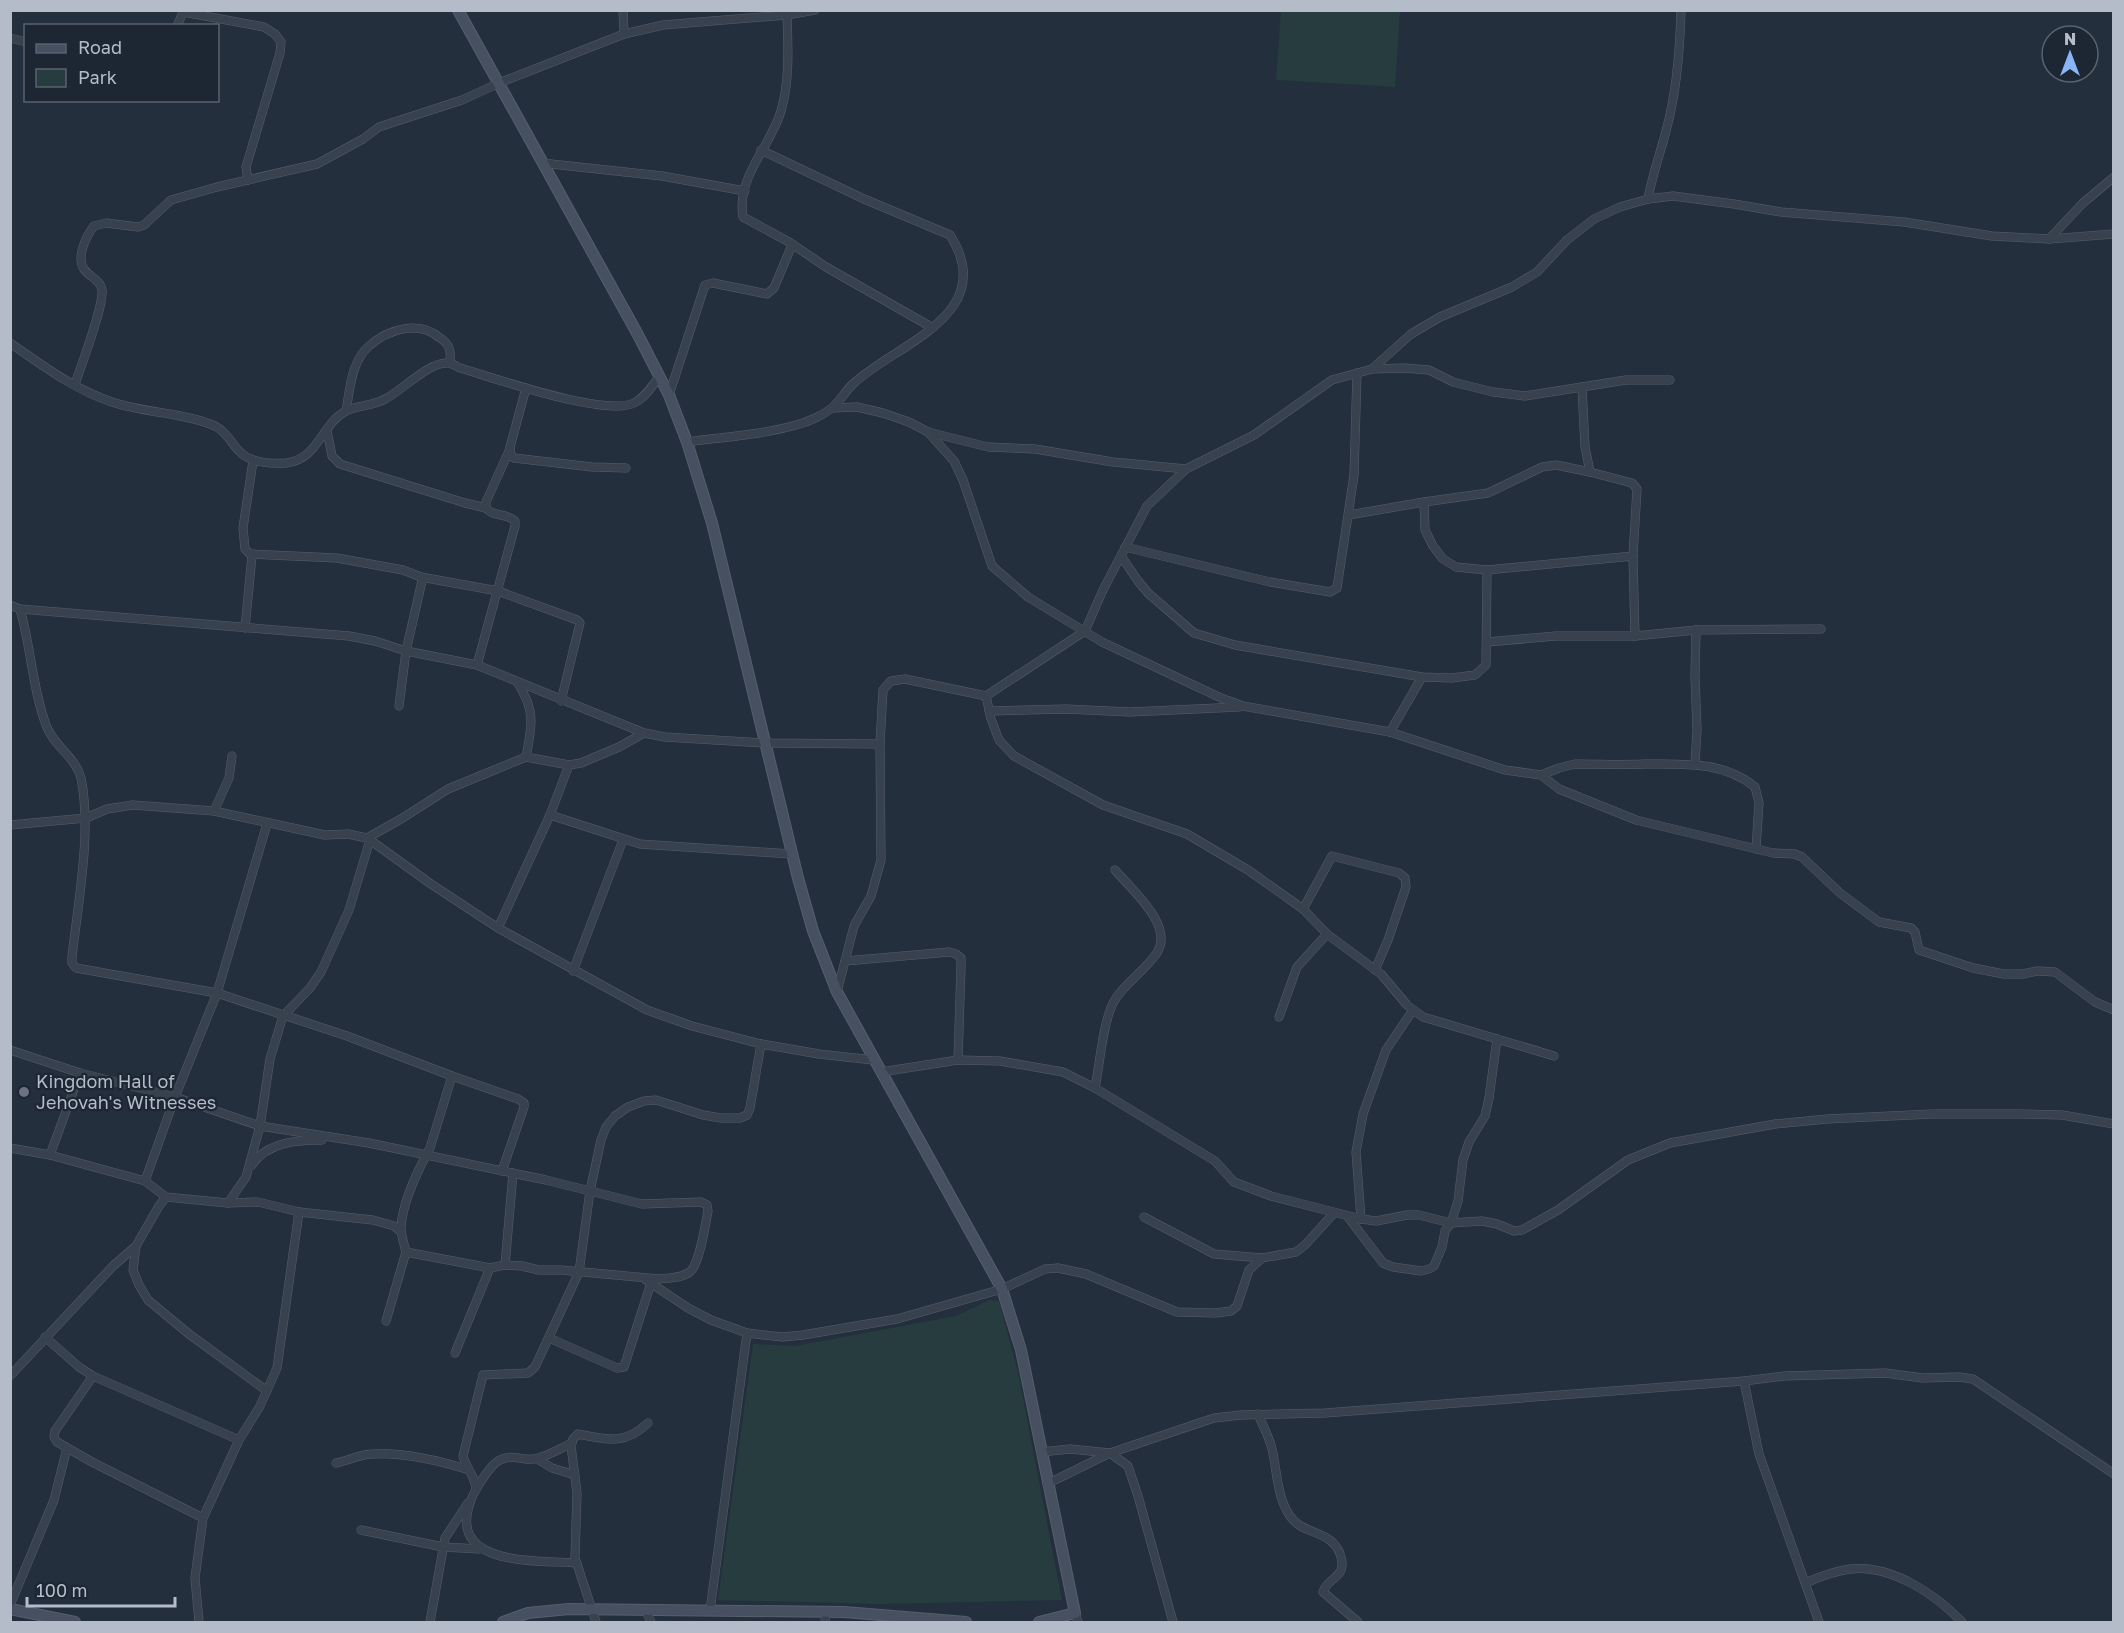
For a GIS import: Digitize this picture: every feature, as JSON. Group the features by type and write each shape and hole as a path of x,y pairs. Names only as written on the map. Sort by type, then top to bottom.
{"street":[{"path":"458,10 669,395 687,442 712,523 791,854 813,931 837,992 1002,1288 1016,1330 1077,1618 1039,1623"},
{"path":"624,10 624,34"},
{"path":"75,384 102,292 100,285 83,268 80,258 94,226 106,223 138,227 144,225 171,200 316,164 363,139 379,127 434,111 624,34 663,25 787,15 814,10"},
{"path":"1648,199 1652,177 1667,130 1680,46 1681,10"},
{"path":"183,11 264,27 275,34 281,42 246,167 248,180"},
{"path":"787,15 788,63 785,99 780,115 754,164 745,191 743,217 933,328"},
{"path":"687,442 797,425 832,408 854,383 943,319 956,300 963,284 963,265 957,246 950,235 864,199 761,150"},
{"path":"543,163 662,176 745,191"},
{"path":"2049,239 2083,202 2114,177"},
{"path":"1372,369 1411,334 1440,317 1512,287 1537,272 1567,240 1594,219 1620,207 1648,199 1673,196 1781,212 1904,222 1992,236 2049,239 2114,234"},
{"path":"669,395 705,285 713,283 767,294 774,288 792,245"},
{"path":"346,411 353,373 358,360 368,347 386,334 401,328 417,328 433,332 444,340 449,348 450,362"},
{"path":"10,343 44,367 112,402 208,423 222,429 239,451 253,461 284,463 296,461 307,455 346,411 384,400 426,371 443,363 450,362 460,368 559,398 595,405 625,406 642,398 659,377"},
{"path":"837,992 854,926 871,896 881,860 880,744 883,690 891,681 905,679 987,696 1085,631 1103,590 1147,506 1186,469 1254,435 1332,380 1372,369 1429,370 1453,382 1492,392 1525,396 1626,380 1670,380"},
{"path":"1123,551 1270,582 1330,592 1337,588 1354,474 1357,373"},
{"path":"1582,387 1585,447 1590,472"},
{"path":"486,508 486,502 509,452 526,388"},
{"path":"832,408 857,407 883,413 909,422 928,432 988,447 1035,449 1113,462 1186,469"},
{"path":"327,431 332,456 340,464 486,508 489,512 512,518 515,521 477,665"},
{"path":"928,432 954,461 963,480 992,566 1028,597 1102,642 1143,663 1243,706 1390,732 1505,770 1541,775 1575,764 1695,764 1716,767 1745,779 1755,787 1759,803 1756,849"},
{"path":"509,452 514,458 519,459 592,467 626,468"},
{"path":"253,461 243,528 245,549 251,554 346,559 404,570 421,577 498,591 577,620 580,623 561,700"},
{"path":"1349,515 1488,493 1542,467 1556,465 1632,483 1636,486 1633,556 1635,636"},
{"path":"1424,502 1425,530 1432,546 1443,559 1456,567 1487,570 1633,556"},
{"path":"1123,551 1138,581 1148,593 1176,620 1194,633 1234,645 1422,677 1452,678 1475,675 1486,664 1487,570"},
{"path":"245,627 251,554"},
{"path":"399,706 406,651 421,577"},
{"path":"10,605 20,609 349,636 375,641 406,651 477,665 644,733 664,737 765,744 880,744"},
{"path":"20,609 26,632 35,692 45,724 53,738 77,767 81,777 86,818 72,957 72,963 76,968 217,993 348,1036 452,1077 518,1099 524,1103 502,1171"},
{"path":"1487,642 1556,636 1635,636 1696,630 1821,629"},
{"path":"1695,764 1696,630"},
{"path":"1390,732 1422,677"},
{"path":"516,681 530,706 532,723 526,758"},
{"path":"987,696 989,711 999,740 1014,756 1103,805 1187,834 1248,870 1303,909 1327,934 1381,974 1407,1005 1423,1017 1554,1056"},
{"path":"989,711 1130,712 1243,706"},
{"path":"246,1177 260,1126 270,1059 283,1016 310,988 321,972 349,910 369,839 448,789 526,758 569,765 595,758 644,733"},
{"path":"214,811 228,778 232,756"},
{"path":"498,928 550,815 569,765"},
{"path":"1541,775 1559,789 1636,820 1756,849 1802,857 1840,893 1879,922 1911,928 1915,932 1919,950 1973,968 2004,974 2023,974 2037,970 2055,972 2095,1002 2114,1010"},
{"path":"10,825 86,818 107,809 133,805 214,811 325,836 348,834 369,839 431,884 498,928 647,1010 667,1018 760,1044 873,1060"},
{"path":"550,815 640,844 791,854"},
{"path":"145,1181 175,1097 217,993 267,824"},
{"path":"573,970 623,840"},
{"path":"1303,909 1332,856 1399,873 1405,878 1406,887 1375,970"},
{"path":"1095,1088 1108,1019 1116,999 1162,945 1161,930 1157,919 1115,870"},
{"path":"1279,1017 1297,967 1327,934"},
{"path":"845,962 949,952 961,958 958,1060"},
{"path":"1361,1219 1356,1152 1364,1114 1386,1050 1413,1010"},
{"path":"1348,1217 1383,1263 1393,1268 1421,1271 1434,1266 1442,1247 1445,1231 1452,1223 1458,1201 1463,1160 1469,1142 1485,1116 1497,1039"},
{"path":"476,1490 476,1483 463,1456 483,1375 532,1371 549,1338 579,1272 590,1191 606,1128 615,1116 628,1107 644,1101 656,1100 703,1115 740,1118 747,1115 760,1044"},
{"path":"10,1050 80,1073 175,1097 260,1126 369,1143 513,1173 642,1204 701,1202 707,1205 708,1211 696,1264 690,1272 675,1278 642,1278 505,1265 490,1268 406,1252"},
{"path":"881,1072 958,1060 1000,1061 1063,1072 1095,1088 1215,1161 1234,1182 1271,1196 1361,1219 1376,1221 1419,1215 1452,1223 1482,1221 1514,1231 1522,1230 1558,1210 1628,1160 1670,1143 1775,1124 1920,1114 2062,1115 2114,1124"},
{"path":"50,1155 80,1073"},
{"path":"386,1322 406,1252 400,1231 412,1187 430,1148 452,1077"},
{"path":"228,1203 258,1155 275,1146 311,1140 369,1143"},
{"path":"10,1148 50,1155 145,1181 166,1197 228,1203 258,1202 299,1212 373,1220 393,1226 400,1231"},
{"path":"505,1265 513,1173"},
{"path":"10,1377 113,1266 136,1246 166,1197"},
{"path":"200,1623 195,1578 203,1518 239,1440 278,1368 299,1212"},
{"path":"1144,1217 1214,1254 1262,1258 1296,1252 1334,1213"},
{"path":"136,1246 133,1270 148,1300 189,1334 267,1391"},
{"path":"642,1278 700,1315 747,1333 782,1337 897,1319 1002,1288 1045,1269 1086,1274 1177,1312 1231,1311 1237,1306 1250,1270 1262,1258"},
{"path":"455,1353 490,1268"},
{"path":"549,1338 617,1368 624,1367 651,1283"},
{"path":"710,1611 747,1333"},
{"path":"45,1337 93,1376 239,1440"},
{"path":"1047,1484 1110,1453 1214,1418 1258,1414 1325,1413 1784,1376 1885,1373 1923,1378 1973,1379 2114,1474"},
{"path":"93,1376 55,1431 54,1437 57,1442 203,1518"},
{"path":"1744,1381 1759,1454 1819,1623"},
{"path":"1258,1414 1272,1446 1282,1498 1290,1517 1298,1524 1330,1539 1340,1552 1342,1563 1340,1575 1323,1589 1323,1592 1358,1623"},
{"path":"537,1459 572,1443 578,1434 606,1439 624,1439 637,1434 648,1423"},
{"path":"572,1443 577,1493 575,1558 596,1623"},
{"path":"10,1605 50,1510 60,1481 67,1448"},
{"path":"1041,1452 1070,1449 1110,1453 1128,1466 1173,1623"},
{"path":"336,1463 369,1454 391,1453 469,1470"},
{"path":"575,1475 552,1468 537,1459 511,1456 497,1462 476,1490 467,1511 468,1529 476,1546 487,1553 506,1557 577,1563"},
{"path":"430,1623 445,1538 471,1500"},
{"path":"361,1530 443,1547 481,1549"},
{"path":"1805,1583 1835,1572 1852,1569 1882,1572 1918,1587 1962,1623"},
{"path":"10,1609 75,1623"},
{"path":"503,1623 537,1612 591,1610 710,1611 966,1623"},
{"path":"646,1611 651,1623"}],"green space":[{"path":"1281,11 1400,11 1395,87 1276,80"},
{"path":"989,1300 999,1301 1018,1372 1062,1600 879,1604 718,1600 753,1344 795,1346 956,1316"}],"place":[{"name":"Kingdom Hall of Jehovah's Witnesses","path":"24,1092"}]}
